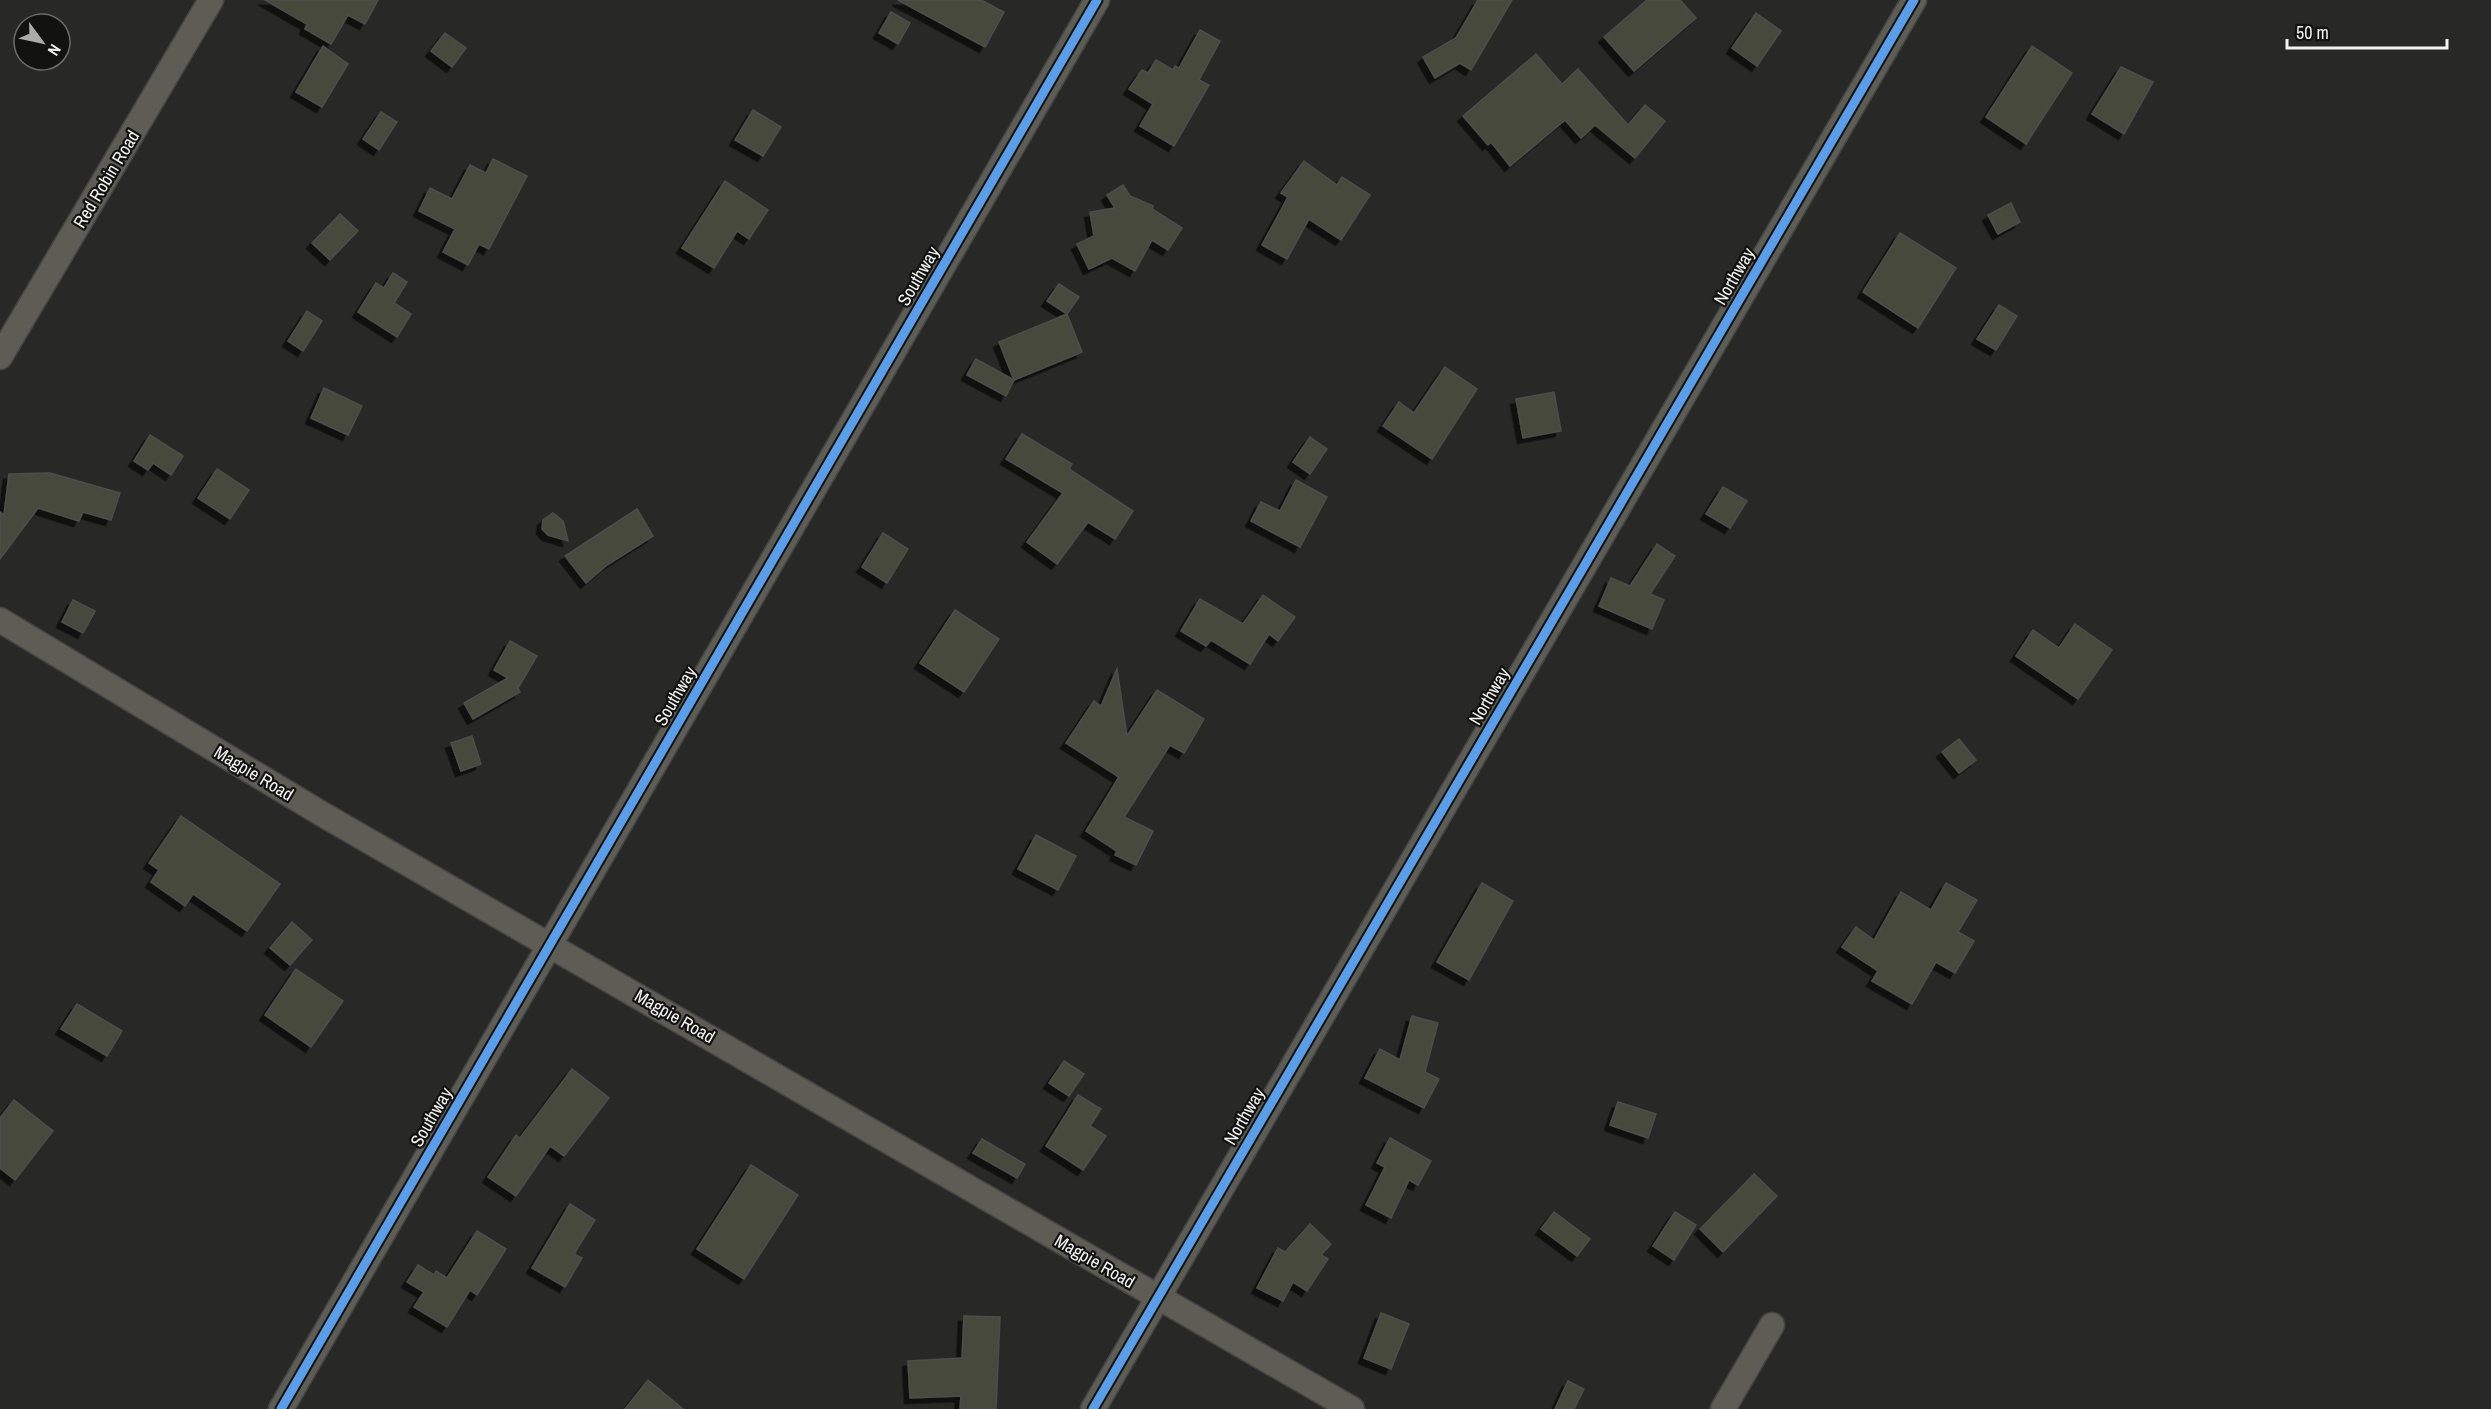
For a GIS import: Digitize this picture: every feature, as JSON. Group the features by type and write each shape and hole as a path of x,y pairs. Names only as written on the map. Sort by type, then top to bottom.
{"street":[{"name":"Red Robin Road","path":"0,357 211,0"},
{"name":"Southway","path":"280,1409 1097,0"},
{"name":"Northway","path":"1093,1409 1914,0"},
{"name":"Magpie Road","path":"0,620 312,808 1352,1409"},
{"path":"1723,1409 1772,1325"}],"building":[{"path":"265,0 378,0 365,24 348,15 331,44 305,29 307,24"},
{"path":"898,0 981,0 1004,12 985,47"},
{"path":"1478,0 1512,0 1471,70 1460,63 1435,78 1423,57 1456,38"},
{"path":"1647,0 1680,0 1696,18 1634,71 1604,37"},
{"path":"891,12 910,23 898,44 879,33"},
{"path":"1756,13 1781,31 1757,66 1732,48"},
{"path":"1200,30 1220,41 1199,80 1209,85 1174,146 1140,126 1153,104 1129,89 1142,70 1148,73 1156,60 1173,70 1175,66 1179,68"},
{"path":"445,33 466,48 452,67 431,51"},
{"path":"323,46 348,64 322,107 296,92"},
{"path":"2032,46 2072,73 2026,144 1986,117"},
{"path":"1536,54 1562,84 1578,69 1628,125 1645,105 1665,121 1635,158 1595,125 1581,138 1565,120 1510,166 1491,142 1488,145 1463,116"},
{"path":"2121,67 2153,82 2124,134 2092,114"},
{"path":"753,110 781,127 763,156 735,140"},
{"path":"381,112 397,122 379,150 363,139"},
{"path":"493,159 527,176 489,249 479,244 468,265 443,252 455,229 419,211 430,188 452,199 470,165 486,173"},
{"path":"1304,161 1337,185 1342,177 1370,195 1341,240 1309,219 1287,259 1262,245 1288,197 1281,193"},
{"path":"725,181 768,210 749,239 737,231 714,268 682,248"},
{"path":"1123,185 1130,196 1153,206 1152,209 1182,228 1168,250 1152,240 1135,271 1112,258 1089,269 1077,244 1094,236 1090,212 1115,208 1107,195"},
{"path":"2011,203 2020,222 1998,234 1988,215"},
{"path":"340,214 358,231 330,260 312,243"},
{"path":"1900,233 1956,268 1918,328 1863,292"},
{"path":"393,273 407,282 394,303 411,314 397,337 358,312 376,283 384,288"},
{"path":"1059,284 1079,297 1067,314 1047,301"},
{"path":"1999,305 2017,316 1996,350 1977,339"},
{"path":"307,311 322,321 303,351 288,341"},
{"path":"1067,314 1082,352 1014,380 999,342"},
{"path":"976,359 1014,380 1006,396 967,375"},
{"path":"1445,367 1477,389 1432,459 1383,426 1399,402 1414,413"},
{"path":"324,388 362,406 348,435 311,418"},
{"path":"1554,392 1561,431 1523,438 1516,399"},
{"path":"1022,434 1072,464 1069,469 1133,511 1115,539 1088,522 1057,564 1027,542 1063,493 1006,459"},
{"path":"150,435 183,456 171,475 153,463 148,470 134,461"},
{"path":"1310,437 1327,449 1310,474 1293,462"},
{"path":"217,469 249,490 230,519 198,498"},
{"path":"50,473 120,493 111,520 83,512 79,521 38,508 0,559 0,512 4,515 9,474"},
{"path":"1296,480 1327,497 1300,547 1251,521 1261,502 1280,511"},
{"path":"1723,487 1747,501 1730,528 1706,514"},
{"path":"637,509 653,536 607,565 586,583 565,556"},
{"path":"553,513 563,521 568,541 548,535 542,529 543,520"},
{"path":"883,533 908,549 887,583 862,567"},
{"path":"1657,544 1675,556 1650,594 1664,600 1652,629 1599,606 1611,578 1630,586"},
{"path":"1263,595 1295,617 1278,641 1269,634 1250,664 1211,640 1206,646 1181,631 1200,599 1243,624"},
{"path":"73,600 95,611 83,633 62,622"},
{"path":"955,610 999,639 964,692 920,663"},
{"path":"2075,624 2112,650 2078,699 2016,656 2033,630 2059,648"},
{"path":"510,641 537,656 518,688 520,692 473,719 464,703 508,678 494,670"},
{"path":"1117,669 1127,736 1157,690 1204,719 1184,753 1170,745 1124,817 1153,831 1136,865 1115,855 1117,851 1086,831 1119,777 1066,743 1094,701 1101,706"},
{"path":"472,736 481,764 461,771 451,743"},
{"path":"1959,739 1976,760 1959,773 1942,752"},
{"path":"181,816 280,884 247,931 193,894 185,906 151,882 159,870 149,863"},
{"path":"1036,835 1076,856 1058,890 1018,869"},
{"path":"1482,883 1513,901 1469,980 1437,962"},
{"path":"1946,883 1977,900 1958,932 1974,941 1955,973 1936,962 1912,1004 1872,981 1878,971 1842,947 1856,927 1874,940 1901,892 1931,910"},
{"path":"292,922 312,940 290,965 270,948"},
{"path":"296,969 343,1001 311,1047 265,1015"},
{"path":"77,1004 122,1031 107,1056 61,1029"},
{"path":"1412,1016 1438,1023 1425,1072 1439,1079 1424,1108 1365,1078 1380,1049 1400,1060"},
{"path":"1064,1061 1084,1074 1069,1096 1049,1083"},
{"path":"572,1069 609,1098 564,1156 550,1146 516,1196 488,1177 516,1135 520,1138"},
{"path":"1078,1095 1101,1109 1090,1126 1106,1136 1083,1170 1046,1146"},
{"path":"14,1100 53,1131 15,1180 0,1168 0,1118"},
{"path":"1618,1102 1656,1114 1648,1138 1610,1125"},
{"path":"1390,1138 1431,1161 1418,1185 1409,1180 1391,1218 1366,1205 1385,1167 1377,1163"},
{"path":"982,1139 1025,1164 1017,1178 973,1153"},
{"path":"751,1165 798,1195 744,1279 697,1249"},
{"path":"1754,1174 1777,1196 1723,1252 1700,1229"},
{"path":"570,1204 595,1220 574,1254 582,1258 565,1287 532,1268"},
{"path":"1554,1212 1590,1239 1577,1256 1541,1229"},
{"path":"1675,1212 1696,1225 1674,1260 1653,1246"},
{"path":"1310,1224 1331,1244 1321,1255 1328,1259 1307,1291 1293,1282 1283,1301 1257,1288 1278,1248 1285,1252"},
{"path":"477,1231 506,1249 477,1295 470,1290 447,1327 414,1307 424,1292 407,1282 418,1265 434,1275 436,1271 447,1278"},
{"path":"1381,1313 1409,1324 1391,1369 1364,1358"},
{"path":"964,1316 1000,1317 996,1409 960,1409 961,1396 910,1398 908,1361 962,1358"},
{"path":"648,1380 683,1409 625,1409"},
{"path":"1568,1381 1584,1389 1574,1409 1555,1409"}],"cycle path":[{"path":"281,1409 1097,0"},
{"path":"1093,1409 1914,0"}]}
